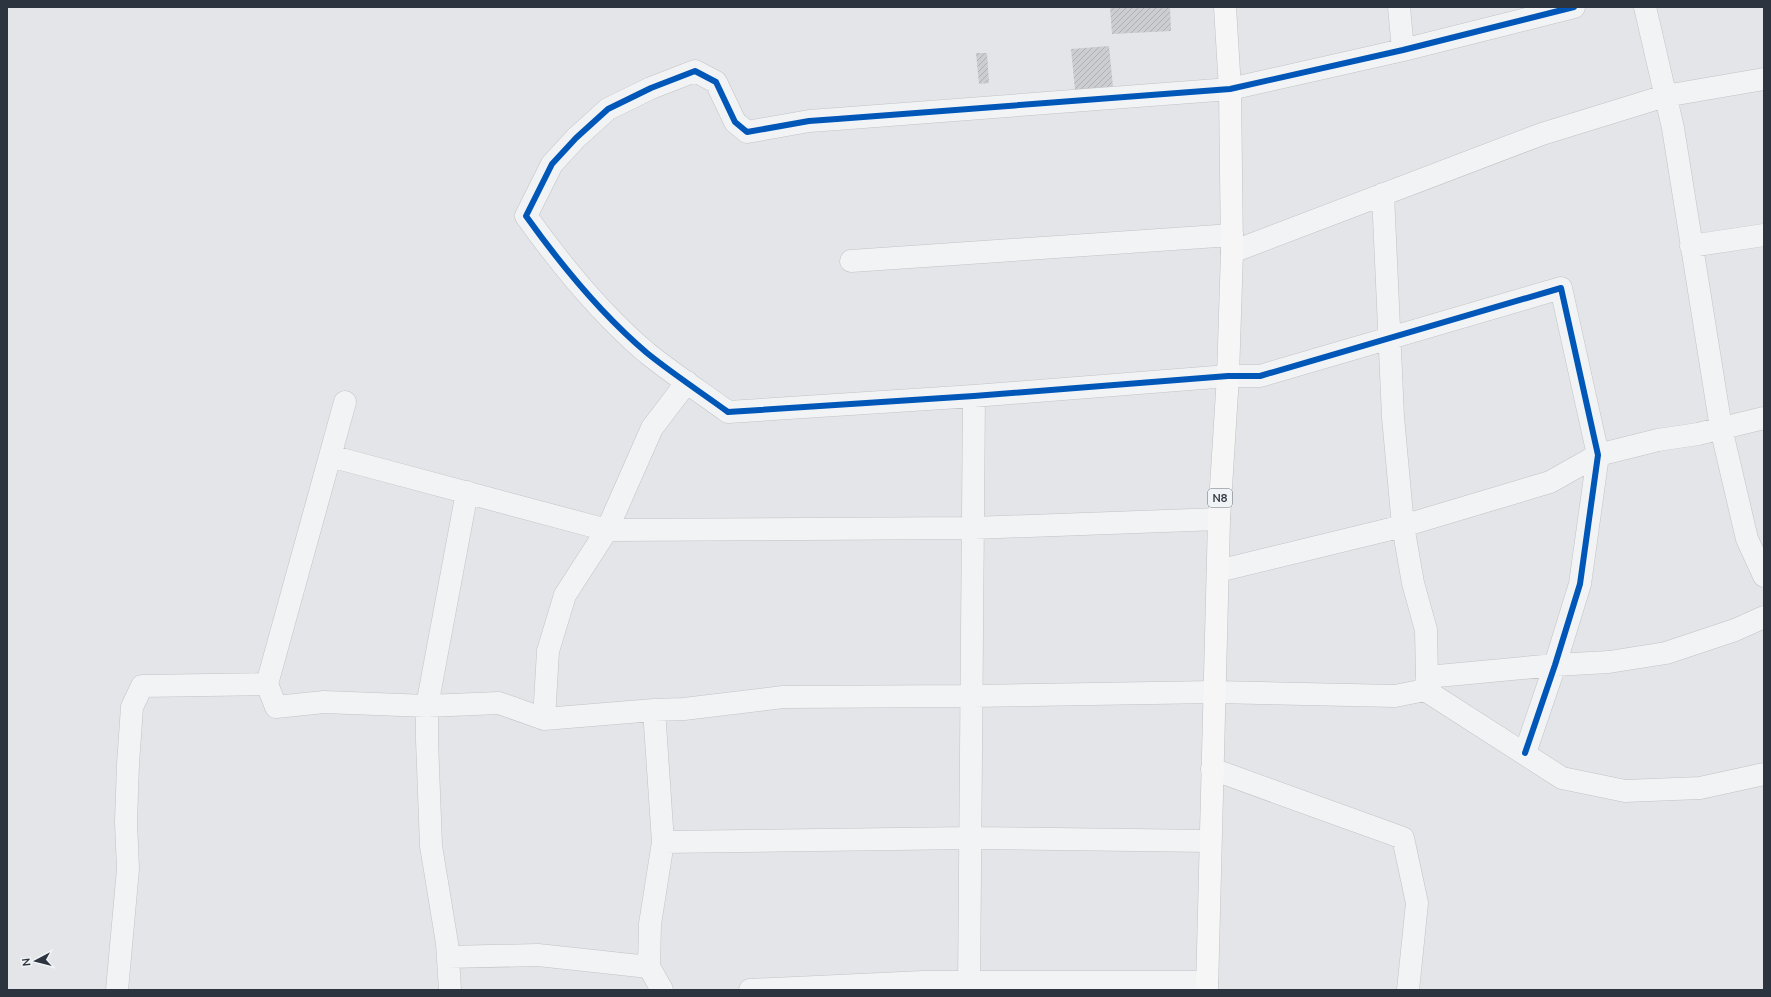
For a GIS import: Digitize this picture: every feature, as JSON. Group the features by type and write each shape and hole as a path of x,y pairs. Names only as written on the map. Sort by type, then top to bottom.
{"main road":[{"name":"N8","path":"1207,986 1219,519 1228,376 1232,243 1230,89 1225,7"}],"street":[{"path":"1399,7 1402,50"},
{"path":"1525,753 1555,665 1580,584 1598,455 1561,288 1260,376 1228,376 974,396 728,412 647,352 605,312 554,254 526,216 552,164 576,138 608,109 651,88 695,71 716,82 735,122 747,132 809,121 837,118 1230,89 1402,50 1574,7"},
{"path":"1645,7 1673,128 1721,428 1747,539 1764,576"},
{"path":"851,261 1232,243 1383,194 1542,134 1665,96 1764,80"},
{"path":"1383,194 1393,417 1403,526 1413,583 1426,630 1426,684"},
{"path":"1691,246 1764,235"},
{"path":"544,719 548,651 565,595 606,530 652,428 687,382"},
{"path":"969,986 974,396"},
{"path":"345,402 267,684 276,707 324,702 428,706 499,703 544,719 684,709 783,697 1214,692 1395,696 1426,684 1555,665 1609,662 1666,653 1734,630 1764,617"},
{"path":"1218,571 1403,526 1550,482 1598,455 1658,440 1764,418"},
{"path":"330,456 606,530 973,528 1219,519"},
{"path":"450,990 448,957 431,846 426,740 428,706 467,492"},
{"path":"117,990 128,869 126,822 132,707 142,686 267,684"},
{"path":"1426,684 1562,778 1625,791 1700,788 1764,774"},
{"path":"654,710 663,842 650,924 649,967 662,990"},
{"path":"1212,769 1403,838 1417,903 1408,990"},
{"path":"663,842 970,838 1210,841"},
{"path":"448,957 538,955 649,967"},
{"path":"750,990 923,982 969,986 1207,986"}],"building":[{"path":"1110,7 1170,7 1171,31 1112,34"},
{"path":"1109,46 1113,87 1075,90 1071,49"},
{"path":"976,53 987,53 989,83 979,84"}],"cycle path":[{"path":"1525,753 1555,665 1580,584 1598,455 1561,288 1260,376 1228,376 974,396 728,412 657,361 630,338 582,288 553,253 526,216 552,164 576,138 608,109 651,88 695,71 716,82 735,122 747,132 809,121 1230,89 1403,50 1574,7"}]}
